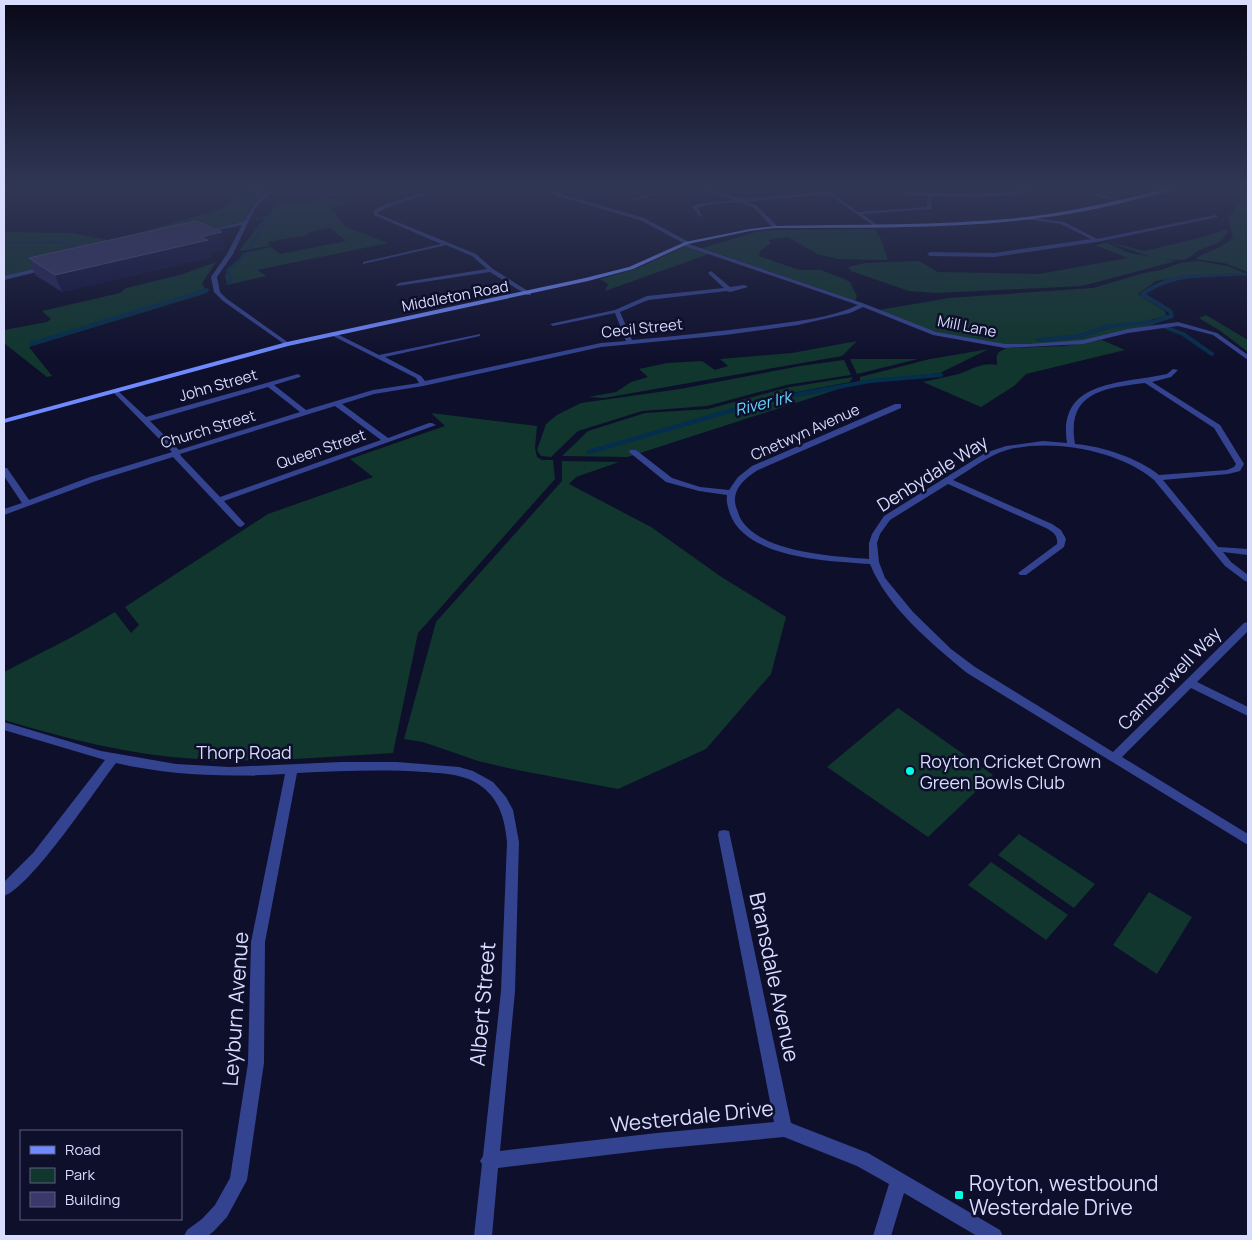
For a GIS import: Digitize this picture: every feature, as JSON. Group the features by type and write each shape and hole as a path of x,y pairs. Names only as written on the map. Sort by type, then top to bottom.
{"main road":[{"name":"Middleton Road","path":"4,421 287,344 529,294 631,268 681,245"}],"street":[{"path":"234,245 231,253 214,277 217,292 225,300 287,344"},
{"path":"365,263 442,245"},
{"path":"448,245 474,255 492,270 529,294"},
{"name":"Mill Lane","path":"690,245 863,305 913,327 935,334 1006,346 1083,342 1128,331 1178,324 1216,334 1248,358"},
{"path":"927,254 994,255 1064,245"},
{"path":"4,278 50,267"},
{"path":"399,285 492,270"},
{"path":"711,273 730,290"},
{"path":"553,324 617,311 647,298 745,287"},
{"name":"Cecil Street","path":"424,384 575,349 629,341 766,328 848,312 863,305"},
{"path":"617,311 629,341"},
{"path":"334,334 419,377 424,384"},
{"path":"378,357 478,334"},
{"path":"1071,445 1070,415 1083,399 1109,386 1169,376 1175,370"},
{"name":"John Street","path":"145,420 298,376"},
{"path":"1146,381 1217,427 1240,464 1237,469 1228,472 1157,478"},
{"path":"269,384 305,413"},
{"name":"Church Street","path":"4,512 93,479 336,403 373,392 424,384"},
{"path":"115,390 241,524"},
{"path":"336,403 387,441"},
{"name":"Chetwyn Avenue","path":"731,493 739,479 755,468 898,406"},
{"name":"Queen Street","path":"218,500 432,425"},
{"name":"Denbydale Way","path":"1248,580 1228,564 1157,478 1149,471 1126,460 1099,451 1071,445 1029,444 1006,448 988,456 888,518 876,534 873,543 874,562 881,579 909,614 953,656 1012,696 1115,757 1248,840"},
{"path":"633,452 669,480 699,490 731,493 732,509 735,517 747,531 766,544 795,554 874,562"},
{"path":"4,470 28,504"},
{"path":"948,481 1048,526 1060,535 1062,539 1061,545 1024,573"},
{"path":"1215,549 1248,552"},
{"name":"Camberwell Way","path":"1115,757 1248,625"},
{"path":"1189,682 1248,712"},
{"name":"Thorp Road","path":"4,726 112,759 203,771 292,770 394,765 468,774 487,784"},
{"path":"4,890 24,873 38,857 112,759"},
{"name":"Leyburn Avenue","path":"193,1236 208,1225 221,1211 238,1180 256,1063 258,942 292,770"},
{"name":"Albert Street","path":"483,1236 508,991 513,842 512,823 506,806 498,794 487,784"},
{"name":"Bransdale Avenue","path":"724,835 784,1129"},
{"name":"Westerdale Drive","path":"490,1162 657,1141 784,1129 862,1159 994,1236"},
{"path":"882,1236 899,1180"}],"green space":[{"path":"4,245 144,245 6,276 4,275"},
{"path":"244,245 270,246 239,251"},
{"path":"326,245 379,245 257,270 266,276 227,285 225,275 243,253 271,247 280,254"},
{"path":"687,245 709,254 605,291 608,284 600,279 638,268"},
{"path":"713,245 768,245 760,251 759,256 801,270 821,270 842,278 850,282 857,296 855,301 702,248"},
{"path":"801,245 883,245 888,260 838,259 817,254"},
{"path":"1095,245 1111,245 1129,253 1176,261 1082,286 936,293 909,291 851,271 848,267 865,263 919,261 938,272 1039,274 1128,258"},
{"path":"1118,245 1144,251 1170,245 1212,245 1186,259 1167,260"},
{"path":"1223,245 1248,245 1248,272 1224,263 1195,259"},
{"path":"1198,261 1228,266 1244,273 1183,276 1156,281 1138,294 1165,311 1166,316 1146,321 1105,326 1076,335 1035,339 1039,341 1083,337 1113,327 1152,323 1155,325 1073,343 1015,345 958,338 932,332 879,310 949,298 1093,288 1181,263"},
{"path":"216,262 202,283 207,293 29,347 52,376 47,377 4,343 4,330 47,322 51,319 42,311 120,293 126,288 183,274"},
{"path":"1206,315 1248,340 1248,352 1219,330 1199,318"},
{"path":"1102,340 1125,350 1026,374 1014,386 981,407 923,382 959,374 982,365 997,365 998,354 1007,348 1063,346"},
{"path":"857,341 842,356 604,398 588,397 616,392 631,382 648,377 639,369 667,363 702,361 715,370 728,366 720,359 792,353"},
{"path":"989,349 940,373 860,382 860,377 930,359"},
{"path":"850,359 918,359 857,374"},
{"path":"844,360 851,375 786,385 707,406 642,411 578,431 551,457 541,456 537,450 546,424 557,415 581,403 680,389 800,366"},
{"path":"853,377 850,382 767,398 586,452 590,453 769,401 848,386 627,457 562,456 588,431 645,413 708,409 790,387"},
{"path":"431,413 537,426 535,448 537,457 542,460 553,460 555,479 418,633 393,753 279,760 208,761 212,748 204,749 197,759 148,754 76,740 4,720 4,672 74,636 115,612 131,633 139,625 125,607 268,514 373,477 350,459 445,426"},
{"path":"562,461 619,462 576,477 569,484 651,527 720,576 786,617 771,674 706,749 618,789 478,761 423,742 404,739 436,622 562,481"},
{"name":"Royton Cricket Crown Green Bowls Club","path":"898,708 993,775 928,837 827,767"},
{"path":"1019,834 1095,884 1074,908 998,855"},
{"path":"991,862 1068,915 1046,940 968,885"},
{"path":"1149,892 1192,917 1157,974 1113,945"}],"building":[{"path":"88,245 187,245 55,275 29,258"}],"waterway":[{"path":"68,245 80,249"},
{"path":"249,249 252,245"},
{"path":"230,277 227,271 246,254"},
{"name":"River Irk","path":"1183,277 1248,274"},
{"path":"229,276 231,280 229,282"},
{"name":"River Irk","path":"1183,277 1199,276"},
{"name":"River Irk","path":"1039,340 1080,336 1109,326 1154,322 1172,316 1170,311 1142,294 1169,280 1183,277"},
{"path":"31,344 207,290"},
{"path":"1165,327 1183,334 1212,354"},
{"name":"River Irk","path":"822,390 870,381 941,375"},
{"name":"River Irk","path":"589,452 768,400 829,389"}],"place":[{"name":"Royton Cricket Crown Green Bowls Club","path":"910,771"},
{"name":"Royton, westbound Westerdale Drive","path":"959,1195"}]}
